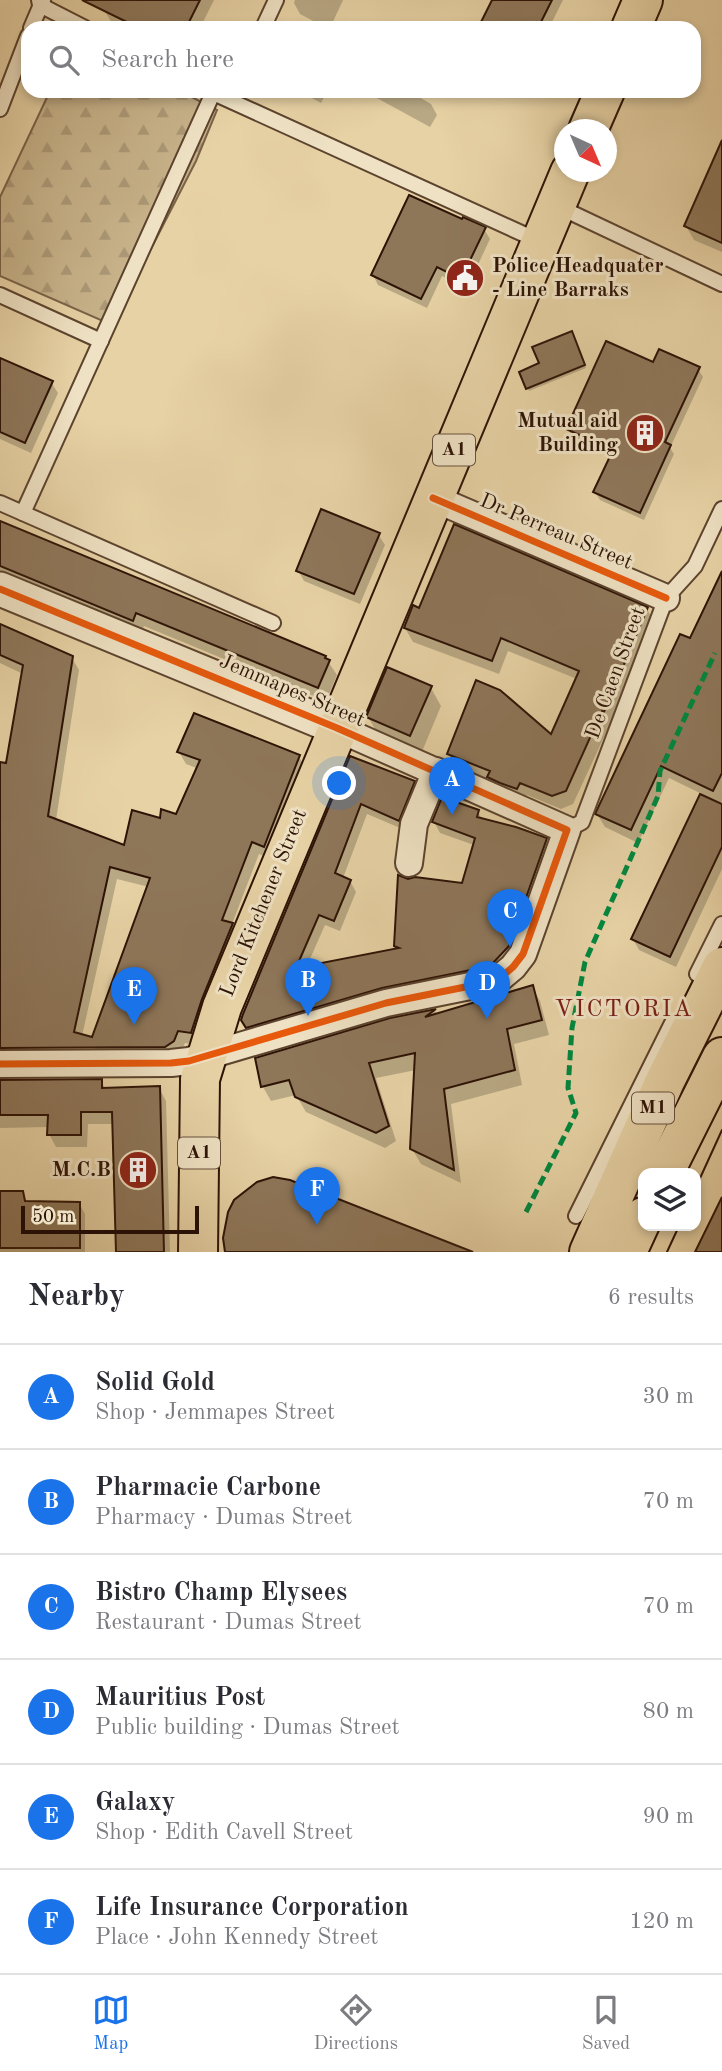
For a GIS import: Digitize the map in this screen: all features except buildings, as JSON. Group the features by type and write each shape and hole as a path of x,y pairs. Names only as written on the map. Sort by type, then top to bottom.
{"main road":[{"path":"634,21 643,0"},
{"path":"593,119 602,98"},
{"name":"Lord Kitchener Street","path":"207,1056 222,1007 563,189"},
{"name":"M1","path":"589,1252 665,1081 707,976"},
{"name":"A1","path":"198,1252 200,1079 207,1056"},
{"name":"M1","path":"666,1168 722,1057"},
{"path":"627,1252 638,1228"}],"street":[{"name":"Dr Perreau Street","path":"433,498 666,598"},
{"name":"Jemmapes Street","path":"0,589 337,727 436,771 575,826"},
{"path":"409,863 414,824 436,771"},
{"path":"0,1064 171,1063 207,1056 386,1003 480,984 501,977 523,954 575,826"}],"lane":[{"path":"266,21 276,0"},
{"path":"33,21 40,2 73,21"},
{"path":"0,108 21,54"},
{"path":"23,513 208,98"},
{"path":"236,98 542,243"},
{"path":"563,189 722,284"},
{"path":"0,295 101,341"},
{"path":"0,503 273,623"},
{"name":"De Caen Street","path":"575,826 666,598 695,566 722,509"},
{"path":"707,976 722,924"},
{"path":"576,1216 679,1009"}],"green space":[{"path":"47,98 194,98 217,110 196,161 112,325 0,276 0,197"}],"tram line":[{"path":"701,1176 722,1130"},
{"path":"667,1252 677,1231"}],"marked path":[{"path":"526,1212 576,1113 568,1088 572,1028 585,962 658,796 660,771 715,653"}],"cycle path":[{"path":"433,498 666,598"},
{"path":"0,589 337,728 567,830 523,954 501,977 480,984 386,1003 189,1061 0,1064"}],"place":[{"name":"Police Headquater - Line Barraks","path":"465,278"},
{"name":"Mutual aid Building","path":"645,433"},
{"name":"Solid Gold","path":"452,815"},
{"name":"Bistro Champ Elysees","path":"510,947"},
{"name":"Pharmacie Carbone","path":"308,1016"},
{"name":"Mauritius Post","path":"487,1019"},
{"name":"Galaxy","path":"134,1025"},
{"name":"M.C.B","path":"138,1170"},
{"name":"Life Insurance Corporation","path":"317,1225"}],"district":[{"name":"VICTORIA","path":"624,1010"}]}
